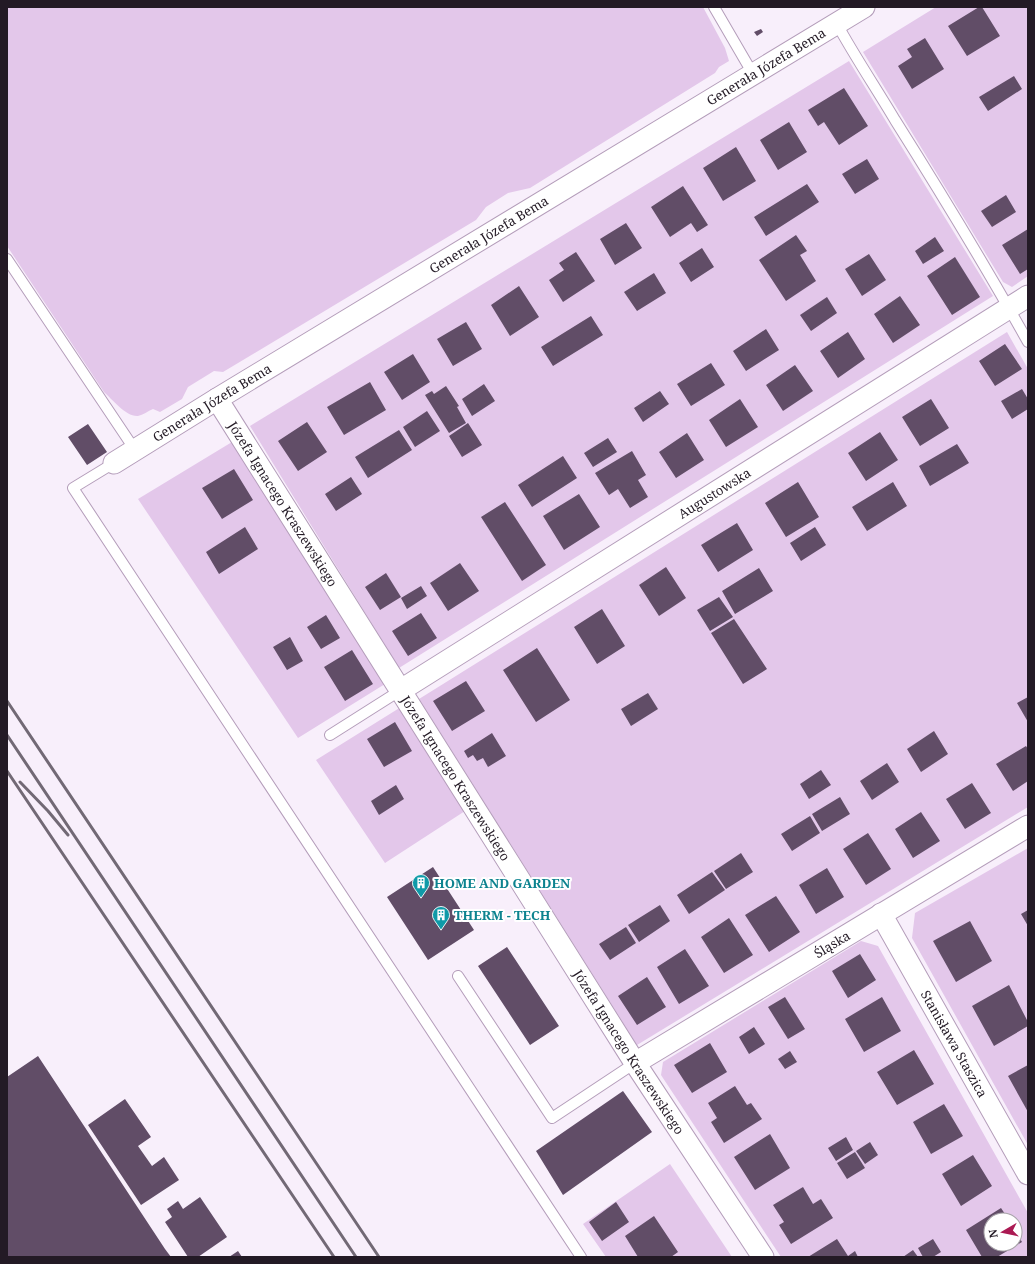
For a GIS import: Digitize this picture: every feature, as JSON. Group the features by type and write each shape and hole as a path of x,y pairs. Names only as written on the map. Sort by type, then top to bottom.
{"street":[{"name":"Generała Józefa Bema","path":"114,463 864,7"},
{"name":"Augustowska","path":"400,690 1028,296"},
{"name":"Józefa Ignacego Kraszewskiego","path":"218,399 635,1063 763,1257"},
{"name":"Śląska","path":"635,1063 1028,826"},
{"name":"Stanisława Staszica","path":"881,914 1028,1174"}],"lane":[{"path":"714,7 753,74"},
{"path":"837,24 850,48 1009,308 1028,342"},
{"path":"7,259 135,450"},
{"path":"114,463 73,488 581,1257"},
{"path":"330,736 400,690"},
{"path":"458,976 552,1118 635,1063"}],"shaded area":[{"path":"7,7 703,7 725,48 729,61 719,67 715,73 530,188 508,193 486,207 476,220 223,372 214,371 188,387 182,399 160,412 153,409 142,415 133,416 124,411 104,392 7,246"},
{"path":"936,7 1028,7 1028,276 1012,287 1003,282 863,52"},
{"path":"849,61 993,296 399,668 250,426"},
{"path":"1007,332 1028,369 1028,807 637,1045 419,699"},
{"path":"232,442 385,684 298,738 138,499"},
{"path":"401,707 465,811 385,863 316,760"},
{"path":"1028,848 1028,1145 912,938 915,913"},
{"path":"861,941 878,946 1028,1213 1028,1257 781,1257 661,1075 663,1062"},
{"path":"670,1164 732,1257 606,1257 583,1224"}],"building":[{"path":"979,7 982,7 1000,36 967,56 948,26"},
{"path":"761,29 763,32 757,36 754,32"},
{"path":"925,38 944,69 912,89 898,66 912,57 907,49"},
{"path":"1014,76 1022,89 988,111 979,97"},
{"path":"844,88 868,126 839,145 824,122 818,126 808,110"},
{"path":"789,122 807,152 778,170 760,140"},
{"path":"736,147 756,181 723,201 703,168"},
{"path":"867,159 879,179 855,194 842,174"},
{"path":"807,184 819,202 766,236 754,217"},
{"path":"683,186 708,225 697,232 691,223 670,237 651,207"},
{"path":"1006,195 1016,212 992,227 981,211"},
{"path":"626,223 642,248 615,265 600,239"},
{"path":"1028,229 1028,269 1020,274 1002,245"},
{"path":"796,235 807,251 800,255 816,281 786,301 759,260"},
{"path":"935,237 944,251 923,264 915,251"},
{"path":"702,248 714,267 691,282 679,263"},
{"path":"576,252 595,281 563,302 549,280 564,270 559,263"},
{"path":"869,254 886,280 862,296 845,269"},
{"path":"955,257 980,297 952,315 927,276"},
{"path":"654,273 666,293 637,311 624,292"},
{"path":"519,286 539,317 510,336 491,305"},
{"path":"900,296 920,325 893,343 874,314"},
{"path":"827,297 837,313 811,331 800,315"},
{"path":"591,316 603,335 553,366 541,347"},
{"path":"466,322 482,349 453,366 437,339"},
{"path":"766,329 779,350 746,371 733,351"},
{"path":"848,332 865,359 838,378 820,351"},
{"path":"1005,344 1022,369 995,386 979,361"},
{"path":"413,354 430,382 402,400 384,372"},
{"path":"711,363 725,385 691,406 677,384"},
{"path":"795,365 813,391 783,411 766,385"},
{"path":"370,382 386,410 344,435 327,407"},
{"path":"484,384 495,401 472,416 462,399"},
{"path":"446,386 459,406 457,407 466,423 449,433 425,395 432,391 434,394"},
{"path":"1022,389 1028,399 1028,409 1012,419 1001,401"},
{"path":"660,391 669,404 643,422 634,408"},
{"path":"740,399 758,427 726,447 709,420"},
{"path":"931,399 949,428 920,446 902,417"},
{"path":"427,411 440,431 415,447 403,427"},
{"path":"307,422 327,452 298,471 278,441"},
{"path":"468,423 482,445 462,457 449,436"},
{"path":"88,424 107,452 87,465 68,437"},
{"path":"399,430 412,450 368,478 355,457"},
{"path":"880,432 898,460 866,481 848,453"},
{"path":"687,433 704,460 676,478 659,452"},
{"path":"608,438 617,452 593,467 584,453"},
{"path":"957,444 969,463 930,486 919,466"},
{"path":"632,451 646,475 638,480 648,497 630,508 618,489 609,495 595,473"},
{"path":"563,456 577,478 532,507 518,485"},
{"path":"234,469 253,500 222,519 202,488"},
{"path":"351,477 362,494 336,511 325,494"},
{"path":"798,482 819,517 786,537 765,503"},
{"path":"893,482 907,506 867,531 852,507"},
{"path":"579,494 600,527 564,550 543,516"},
{"path":"505,502 546,565 522,581 481,517"},
{"path":"737,523 753,550 718,572 701,545"},
{"path":"245,527 258,549 219,574 206,552"},
{"path":"815,527 826,545 801,561 790,543"},
{"path":"460,563 479,591 448,611 430,583"},
{"path":"666,567 686,598 659,616 639,585"},
{"path":"759,568 773,591 735,614 722,591"},
{"path":"386,573 401,597 380,610 365,587"},
{"path":"421,586 427,596 407,609 401,598"},
{"path":"719,597 733,617 710,631 697,610"},
{"path":"602,609 625,646 597,664 574,627"},
{"path":"421,613 437,638 408,656 392,631"},
{"path":"326,615 340,638 321,649 307,627"},
{"path":"734,619 767,669 743,684 711,633"},
{"path":"290,637 303,661 287,670 273,647"},
{"path":"537,648 570,700 536,722 503,670"},
{"path":"352,650 373,684 345,701 324,667"},
{"path":"466,681 485,711 452,731 433,701"},
{"path":"648,693 658,709 631,726 621,709"},
{"path":"1028,697 1028,722 1017,703"},
{"path":"395,722 412,751 384,767 367,739"},
{"path":"934,731 948,754 921,772 907,749"},
{"path":"492,733 506,756 488,767 483,758 477,761 473,755 468,758 464,751"},
{"path":"1026,746 1028,749 1028,781 1013,791 996,764"},
{"path":"887,763 899,782 872,800 860,781"},
{"path":"821,770 831,785 809,799 800,784"},
{"path":"972,783 991,813 965,829 946,799"},
{"path":"396,785 404,799 379,815 371,801"},
{"path":"840,797 850,814 822,831 812,814"},
{"path":"921,812 940,841 913,858 895,829"},
{"path":"810,816 820,833 792,851 781,834"},
{"path":"868,833 891,869 866,885 843,849"},
{"path":"741,853 753,872 726,889 714,871"},
{"path":"433,867 474,930 428,960 387,897"},
{"path":"827,868 844,897 816,914 799,885"},
{"path":"712,872 725,890 689,914 677,895"},
{"path":"776,896 800,932 769,952 745,915"},
{"path":"660,905 670,921 639,942 628,925"},
{"path":"1028,910 1028,926 1021,914"},
{"path":"729,918 753,955 724,973 701,937"},
{"path":"970,921 992,961 956,982 933,941"},
{"path":"626,927 636,943 610,960 599,944"},
{"path":"507,947 559,1026 530,1045 478,966"},
{"path":"685,949 709,986 679,1004 657,967"},
{"path":"860,954 876,980 848,998 832,971"},
{"path":"647,977 666,1007 637,1025 618,996"},
{"path":"1009,985 1028,1022 1028,1026 994,1046 972,1006"},
{"path":"785,997 805,1029 788,1039 768,1007"},
{"path":"882,997 901,1031 864,1052 845,1019"},
{"path":"754,1027 765,1044 749,1054 739,1037"},
{"path":"710,1043 727,1072 692,1093 674,1065"},
{"path":"914,1050 934,1084 897,1105 877,1072"},
{"path":"790,1051 797,1062 785,1069 778,1059"},
{"path":"38,1056 171,1257 7,1257 7,1077"},
{"path":"1028,1065 1028,1112 1008,1076"},
{"path":"735,1086 747,1105 751,1103 762,1119 724,1143 711,1122 717,1118 708,1103"},
{"path":"623,1091 652,1132 563,1195 536,1151"},
{"path":"125,1099 151,1137 138,1146 152,1166 164,1157 179,1180 141,1205 88,1125"},
{"path":"944,1104 963,1136 931,1154 913,1122"},
{"path":"770,1134 790,1168 755,1190 734,1157"},
{"path":"846,1137 853,1150 836,1161 828,1148"},
{"path":"870,1142 878,1155 865,1164 856,1151"},
{"path":"855,1152 865,1168 847,1179 837,1163"},
{"path":"973,1155 992,1186 961,1206 942,1174"},
{"path":"803,1187 813,1204 821,1199 833,1218 791,1244 779,1225 784,1222 773,1205"},
{"path":"200,1197 227,1237 198,1257 188,1257 165,1222 172,1217 167,1209 178,1201 183,1209"},
{"path":"616,1202 629,1222 602,1241 589,1222"},
{"path":"1001,1208 1004,1212 995,1212"},
{"path":"654,1216 678,1252 671,1257 638,1257 625,1236"},
{"path":"983,1219 983,1252 1005,1252 997,1257 982,1257 966,1230"},
{"path":"837,1239 848,1256 855,1251 858,1257 808,1257"},
{"path":"933,1239 941,1252 933,1257 923,1257 918,1248"},
{"path":"913,1250 918,1257 903,1257"},
{"path":"238,1251 242,1257 229,1257"}],"railway":[{"path":"7,701 379,1257"},
{"path":"7,735 356,1257"},
{"path":"7,771 334,1257"},
{"path":"20,782 48,811 68,835"}],"place":[{"name":"HOME AND GARDEN","path":"421,898"},
{"name":"THERM - TECH","path":"441,930"}]}
